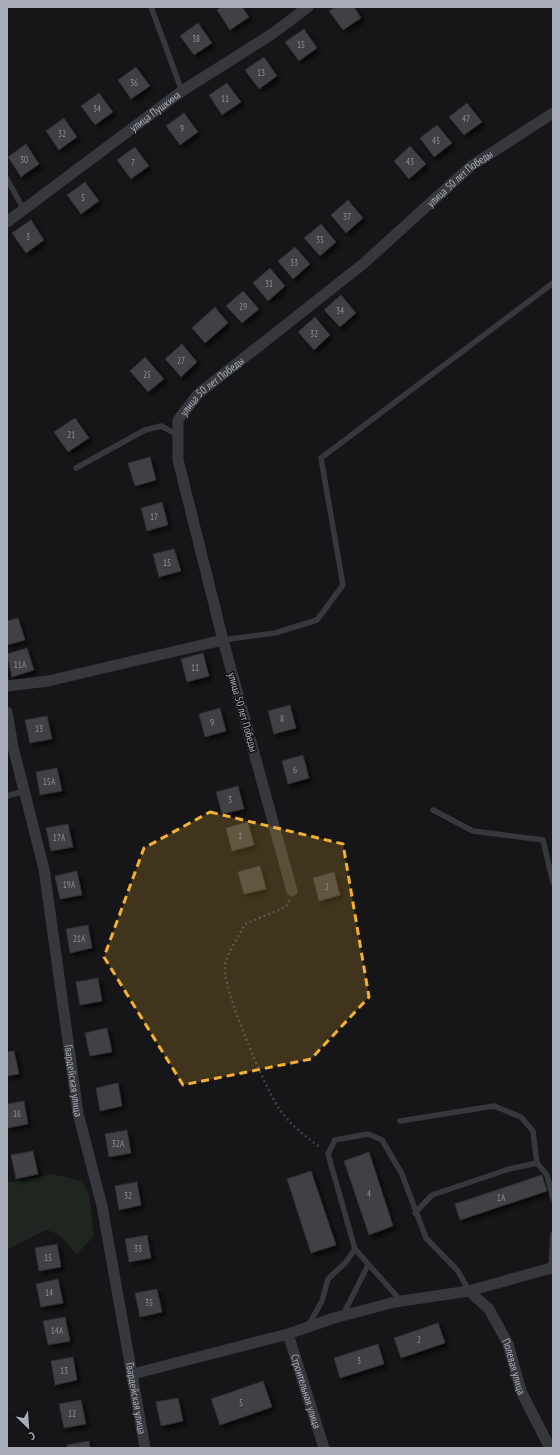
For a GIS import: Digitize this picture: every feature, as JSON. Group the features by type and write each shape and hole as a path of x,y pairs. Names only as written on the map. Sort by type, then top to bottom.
{"street":[{"name":"улица Пушкина","path":"7,222 182,91 272,34 308,7"},
{"name":"улица 50 лет Победы","path":"292,892 223,640 178,460 178,420 198,394 363,264 471,166 553,113"},
{"path":"7,686 48,681 223,640"},
{"name":"Гвардейская улица","path":"7,712 10,745 25,791 44,869 78,1114 102,1206 145,1448"},
{"path":"133,1374 288,1334 343,1315 402,1301 469,1290 552,1268"},
{"name":"Полевая улица","path":"469,1290 489,1309 508,1344 521,1391 550,1448"},
{"name":"Строительная улица","path":"288,1334 324,1448"}],"lane":[{"path":"151,7 182,91"},
{"path":"7,179 24,210"},
{"path":"223,640 276,633 317,620 343,585 321,458 553,283"},
{"path":"76,468 145,430 161,426 178,435"},
{"path":"7,796 25,791"},
{"path":"433,810 473,831 542,840 553,883"},
{"path":"400,1121 494,1106 521,1117 533,1131 537,1163 547,1175 553,1199"},
{"path":"402,1301 355,1249 328,1154 335,1140 368,1134 382,1140 402,1174 415,1213 426,1238 458,1272 469,1290"},
{"path":"415,1213 432,1195 509,1169 537,1163"},
{"path":"552,1268 553,1234"},
{"path":"307,1328 322,1301 328,1279 346,1262 355,1249"},
{"path":"343,1315 368,1265"}],"path":[{"path":"292,892 286,908 244,924 224,965 228,992 252,1052 277,1106 292,1125 328,1154"}],"highlighted area":[{"path":"210,812 343,844 369,997 311,1059 183,1085 104,957 144,848"}],"shaded area":[{"path":"52,1174 82,1181 89,1194 94,1236 77,1254 58,1234 46,1230 7,1250 7,1183"}],"building":[{"path":"221,7 242,7 249,17 230,30 217,10"},
{"path":"335,7 354,7 361,18 343,30 329,11"},
{"path":"198,23 212,43 194,55 180,36"},
{"path":"304,29 317,48 299,61 285,42"},
{"path":"264,57 277,76 259,89 245,70"},
{"path":"136,67 150,86 131,99 118,80"},
{"path":"227,83 241,102 222,115 209,95"},
{"path":"99,93 113,112 95,125 81,106"},
{"path":"467,103 482,122 464,135 449,117"},
{"path":"184,113 198,132 180,145 166,126"},
{"path":"64,118 77,137 59,150 46,131"},
{"path":"437,125 452,143 434,157 420,138"},
{"path":"26,144 39,164 21,177 8,157"},
{"path":"410,146 426,164 409,179 394,161"},
{"path":"135,147 149,166 131,179 117,160"},
{"path":"85,182 99,201 81,214 67,195"},
{"path":"348,200 363,218 346,233 331,215"},
{"path":"31,220 44,240 26,253 12,233"},
{"path":"321,224 336,242 320,256 304,238"},
{"path":"295,247 310,264 293,279 278,261"},
{"path":"270,268 285,286 268,301 253,283"},
{"path":"243,291 259,309 242,323 226,306"},
{"path":"341,295 356,313 340,327 324,310"},
{"path":"215,307 228,323 205,343 192,328"},
{"path":"315,317 330,335 314,350 298,332"},
{"path":"182,344 197,362 181,377 165,359"},
{"path":"145,357 164,379 148,392 130,371"},
{"path":"75,418 89,438 68,452 54,432"},
{"path":"150,457 156,480 135,486 128,463"},
{"path":"162,502 168,525 147,531 141,508"},
{"path":"174,549 181,571 159,577 153,554"},
{"path":"18,618 25,640 7,645 7,621"},
{"path":"27,648 34,670 12,677 7,654"},
{"path":"203,653 209,676 187,682 181,659"},
{"path":"290,705 296,728 274,734 268,711"},
{"path":"220,708 226,731 205,737 199,714"},
{"path":"47,716 52,739 30,743 25,720"},
{"path":"303,755 309,778 288,784 282,761"},
{"path":"57,768 62,791 40,795 36,772"},
{"path":"238,786 244,809 222,814 216,792"},
{"path":"248,822 254,845 232,851 226,828"},
{"path":"68,824 73,847 51,851 46,828"},
{"path":"260,866 266,889 244,894 238,872"},
{"path":"77,871 82,895 60,899 55,876"},
{"path":"334,872 340,895 319,901 313,878"},
{"path":"88,925 92,948 70,953 66,929"},
{"path":"98,978 102,1001 80,1005 76,982"},
{"path":"107,1028 112,1052 90,1056 85,1033"},
{"path":"14,1051 19,1074 7,1076 7,1052"},
{"path":"118,1083 122,1106 100,1111 96,1088"},
{"path":"24,1101 28,1124 7,1128 7,1104"},
{"path":"127,1130 131,1153 109,1157 105,1134"},
{"path":"33,1151 38,1174 16,1179 11,1155"},
{"path":"369,1152 393,1226 369,1235 344,1161"},
{"path":"311,1171 336,1245 311,1253 287,1179"},
{"path":"542,1175 547,1191 460,1220 455,1204"},
{"path":"137,1182 141,1205 119,1210 115,1186"},
{"path":"147,1235 151,1258 129,1262 125,1239"},
{"path":"57,1244 61,1267 39,1271 35,1248"},
{"path":"58,1279 63,1303 41,1307 36,1284"},
{"path":"157,1289 162,1312 140,1317 135,1293"},
{"path":"65,1317 70,1341 48,1345 43,1321"},
{"path":"438,1323 445,1343 401,1358 394,1338"},
{"path":"378,1344 384,1364 340,1378 334,1358"},
{"path":"73,1357 77,1380 55,1385 51,1361"},
{"path":"263,1381 272,1407 220,1425 211,1399"},
{"path":"178,1398 183,1421 161,1426 156,1402"},
{"path":"81,1400 86,1424 64,1428 59,1404"},
{"path":"89,1441 90,1448 68,1448 67,1445"}]}
